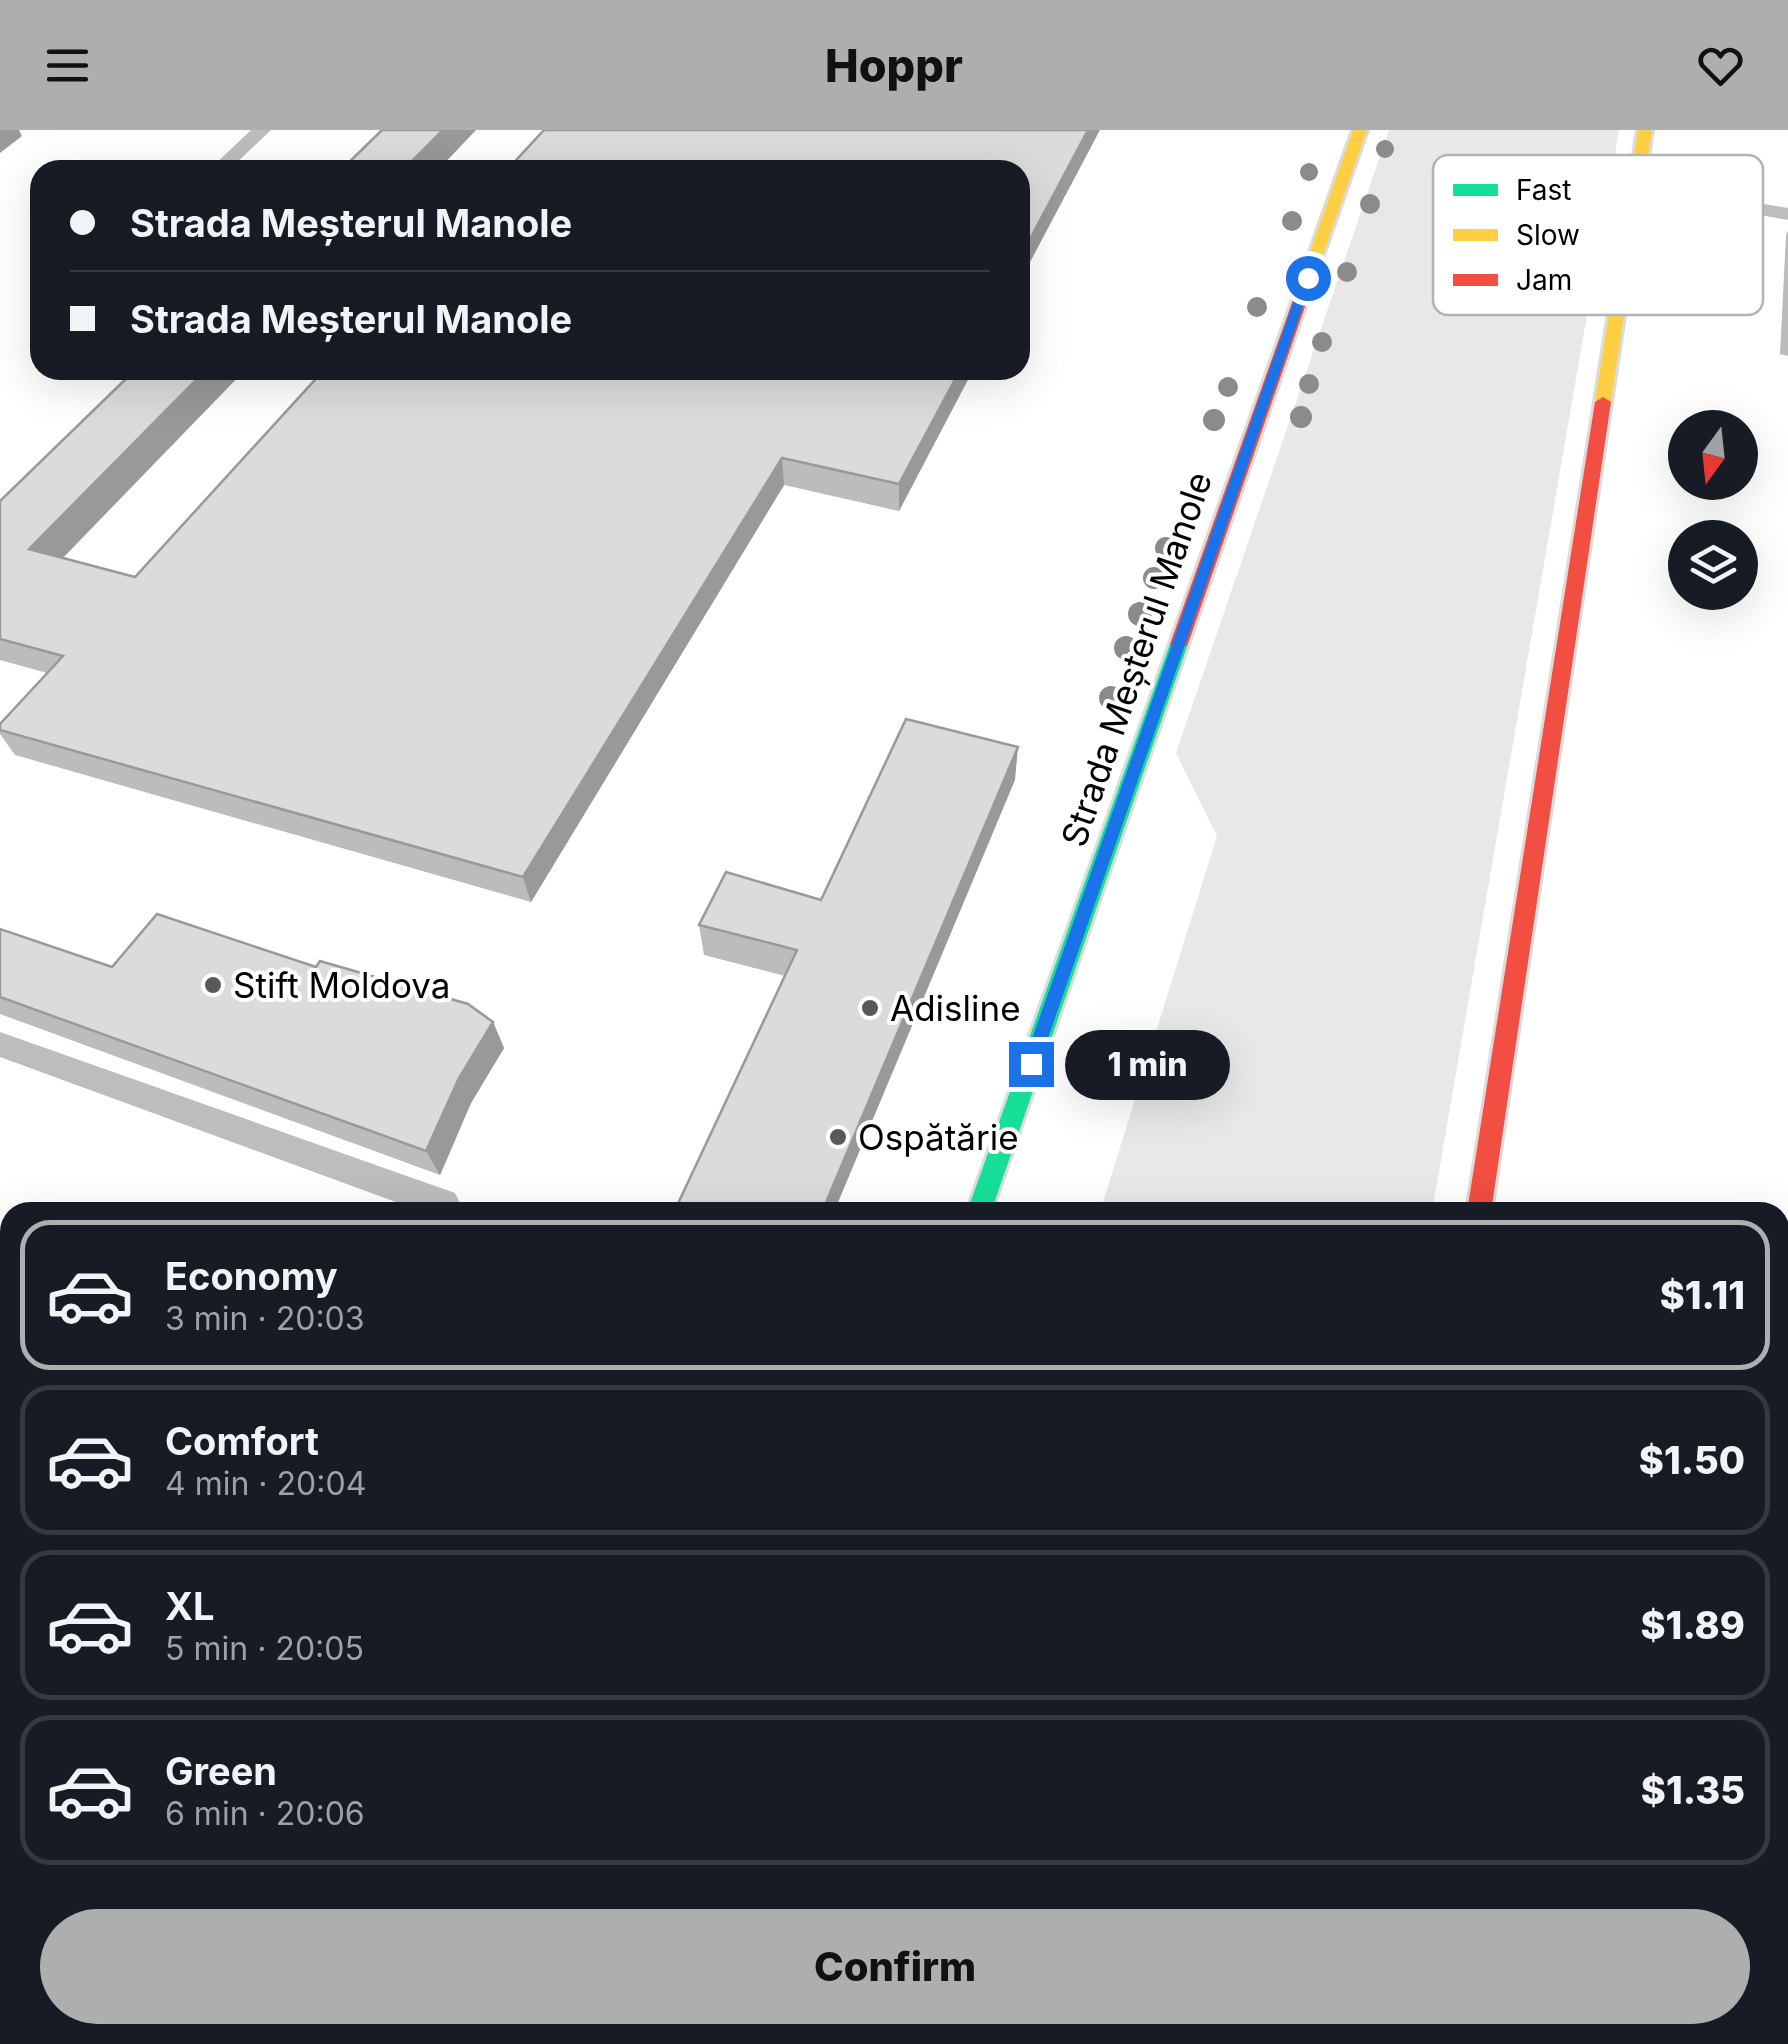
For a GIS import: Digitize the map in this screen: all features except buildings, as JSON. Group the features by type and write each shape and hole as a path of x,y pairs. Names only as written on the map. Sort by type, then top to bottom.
{"main road":[{"name":"Strada Meșterul Manole","path":"983,1202 1360,130"},
{"path":"1641,155 1645,130"},
{"path":"1481,1202 1617,315"}],"lane":[{"path":"229,160 262,130"},
{"path":"1763,210 1788,214"},
{"path":"0,1044 441,1202"}],"shaded area":[{"path":"1389,130 1619,130 1615,155 1433,155 1433,315 1587,315 1434,1202 1103,1202 1217,836 1176,753"}],"traffic: fast":[{"path":"983,1202 1179,644"}],"traffic: slow":[{"path":"1311,269 1360,130"},
{"path":"1641,155 1645,130"},
{"path":"1603,402 1616,315"}],"traffic: jam":[{"path":"1179,644 1311,269"},
{"path":"1481,1202 1603,402"}],"place":[{"name":"Stift Moldova","path":"213,985"},
{"name":"Adisline","path":"870,1008"},
{"name":"Ospătărie","path":"838,1137"}],"route":[{"path":"1031,1064 1308,278"}]}
